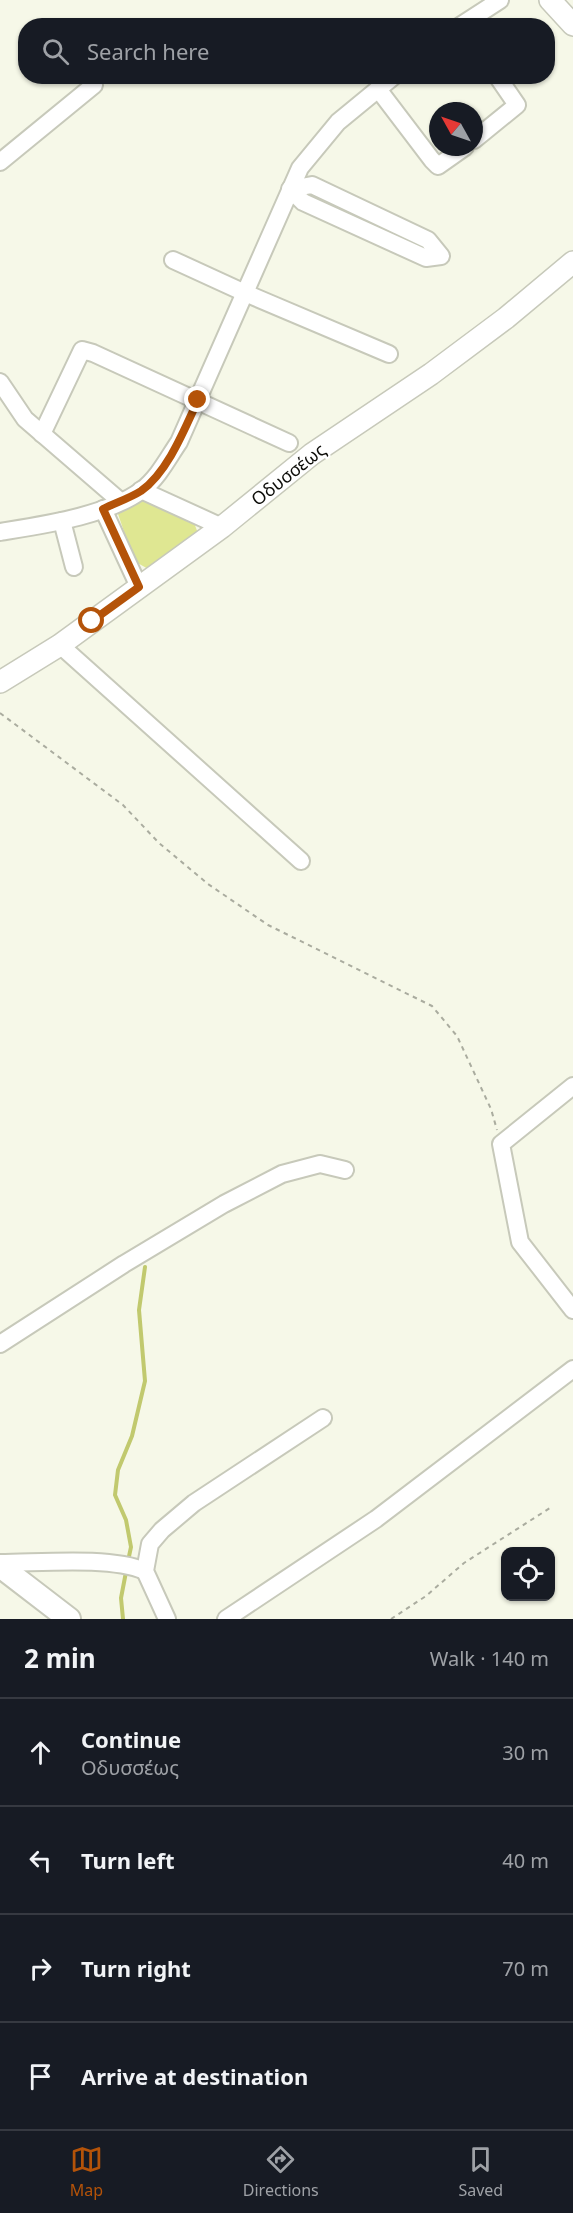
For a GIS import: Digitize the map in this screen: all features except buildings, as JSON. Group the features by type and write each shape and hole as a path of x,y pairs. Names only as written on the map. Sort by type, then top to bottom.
{"main road":[{"path":"0,1564 69,1619"}],"street":[{"path":"472,18 500,0"},
{"path":"550,0 573,25"},
{"path":"0,532 62,521 103,509 141,490 154,478 179,442 300,168 338,122 384,84"},
{"path":"483,133 517,105 503,84"},
{"path":"0,162 94,85"},
{"path":"378,89 438,166 452,156"},
{"path":"312,185 428,240 441,256 426,258 303,202 290,189 312,185"},
{"path":"173,260 389,354"},
{"name":"Οδυσσέως","path":"2,674 60,645 222,527 312,454 431,374 506,318 573,262"},
{"path":"42,434 82,350 198,400 289,443"},
{"path":"0,382 25,419 120,501"},
{"path":"141,490 222,527"},
{"path":"103,509 139,587"},
{"path":"62,521 74,567"},
{"path":"60,645 301,861"},
{"path":"573,1086 501,1144 520,1242 573,1310"},
{"path":"0,1344 124,1264 224,1204 282,1174 320,1164 345,1170"},
{"path":"226,1619 376,1519 573,1369"},
{"path":"140,1569 150,1544 162,1530 194,1503 323,1418"},
{"path":"0,1564 114,1563 140,1569 167,1619"}],"path":[{"path":"0,713 123,805 159,843 208,884 243,909 278,930 432,1006 458,1036 491,1109 501,1144"},
{"path":"391,1619 426,1596 464,1563 553,1506"}],"green space":[{"path":"144,499 193,520 199,536 150,570 134,561 117,511"}],"waterway":[{"path":"128,1561 131,1547 126,1520 115,1495 118,1470 132,1436 145,1381 139,1310 145,1267"},
{"path":"123,1619 121,1598 126,1572"}],"route":[{"path":"92,621 139,587 103,509 141,490 154,478 179,442 198,400"}]}
